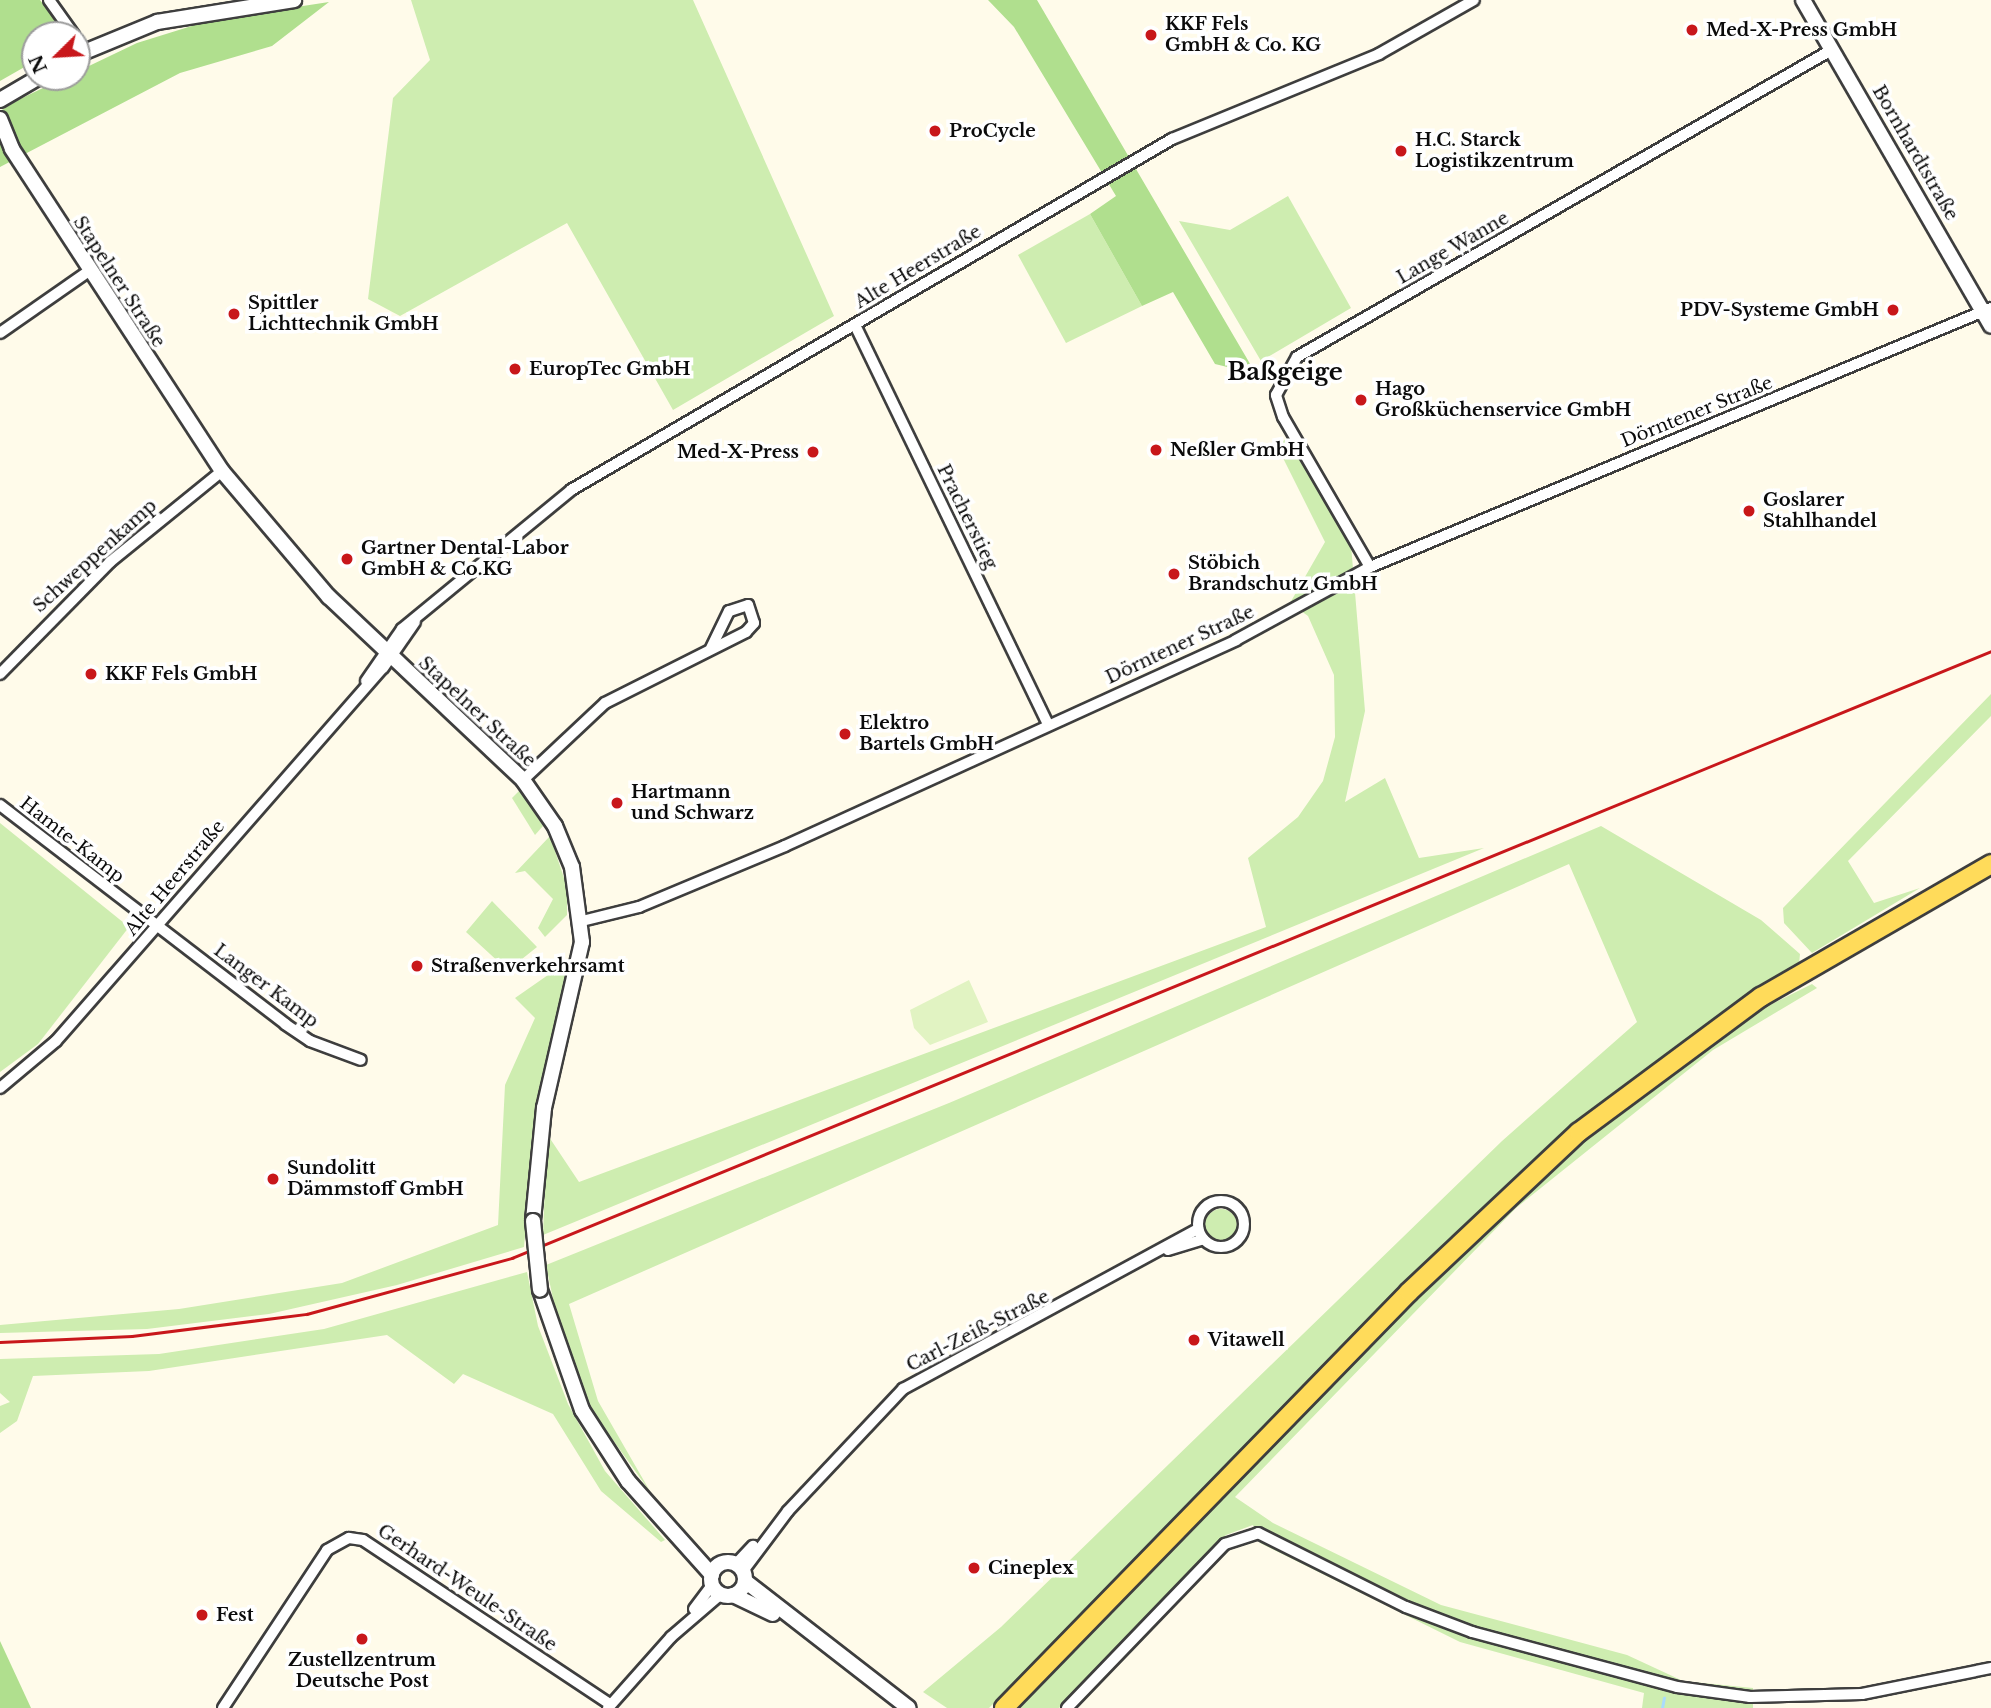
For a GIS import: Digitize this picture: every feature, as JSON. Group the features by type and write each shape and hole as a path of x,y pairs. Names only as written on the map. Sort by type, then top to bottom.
{"main road":[{"path":"1004,1708 1409,1292 1579,1132 1761,997 1991,864"}],"street":[{"path":"49,0 64,21"},
{"path":"91,45 158,22 294,0"},
{"name":"Alte Heerstraße","path":"0,1088 56,1041 158,925 415,621 486,554 572,490 1172,139 1379,54 1474,0"},
{"name":"Bornhardtstraße","path":"1803,0 1988,310 1991,326"},
{"name":"Lange Wanne","path":"1370,566 1283,417 1276,395 1297,357 1833,49"},
{"path":"0,100 21,88"},
{"name":"Stapelner Straße","path":"0,119 6,145 222,471 284,548 387,654 523,780 564,845 582,921 580,967 544,1108 533,1221 540,1290 582,1410 628,1481 684,1540 728,1578 909,1708"},
{"path":"0,334 89,271"},
{"name":"Dörntener Straße","path":"582,921 668,896 1236,640 1370,566 1988,310"},
{"name":"Pracherstieg","path":"855,325 1048,724"},
{"name":"Schweppenkamp","path":"0,674 110,562 222,471"},
{"path":"523,780 604,704 746,632 754,623 748,605 729,611 711,648"},
{"name":"Hamte-Kamp","path":"0,805 158,925"},
{"name":"Langer Kamp","path":"158,925 310,1041 361,1060"},
{"name":"Carl-Zeiß-Straße","path":"728,1578 903,1389 1201,1234"},
{"path":"1067,1708 1225,1544 1258,1533 1406,1607 1472,1632 1676,1687 1750,1698 1861,1694 1991,1668"},
{"name":"Gerhard-Weule-Straße","path":"223,1708 327,1550 349,1538 363,1540 609,1706 728,1578"}],"green space":[{"path":"0,0 40,0 56,21 21,21 21,69 0,81"},
{"path":"411,0 693,0 834,316 673,410 567,223 400,316 368,299 393,98 430,60"},
{"path":"988,0 1037,0 1256,374 1215,364 1173,292 1142,306 1090,214 1116,196 1014,27"},
{"path":"329,2 272,46 180,73 0,167 0,111 37,91 91,91 91,65 137,43 211,20"},
{"path":"1288,196 1351,308 1261,361 1179,221 1230,230"},
{"path":"1090,214 1142,306 1066,343 1018,255"},
{"path":"1288,437 1351,545 1365,711 1345,802 1385,778 1419,858 1484,848 543,1235 547,1134 579,1182 1266,927 1248,858 1298,817 1323,781 1335,737 1334,675 1308,616 1290,603 1325,542 1277,446"},
{"path":"1991,694 1991,716 1848,861 1874,903 1920,888 1812,953 1784,923 1783,908"},
{"path":"520,790 543,826 535,835 512,798"},
{"path":"0,823 129,927 38,1044 0,1072"},
{"path":"1601,826 1761,920 1800,954 1799,964 1662,1058 1521,1173 989,1708 947,1708 923,1692 1001,1627 1502,1141 1637,1022 1569,864 569,1304 598,1401 651,1493 587,1404 562,1342 546,1265 949,1103"},
{"path":"550,836 567,887 567,915 545,937 538,928 553,899 525,871 515,873"},
{"path":"492,901 537,947 502,975 496,973 502,965 466,932"},
{"path":"571,959 537,1099 524,1247 397,1285 269,1314 147,1329 0,1333 0,1325 179,1309 342,1283 498,1225 505,1085 535,1018 515,998"},
{"path":"969,980 988,1022 930,1045 914,1028 910,1010"},
{"path":"1812,984 1817,988 1713,1050 1516,1208 1235,1497 1273,1523 1441,1605 1627,1655 1683,1681 1753,1688 1753,1708 1642,1708 1644,1693 1460,1642 1260,1543 1253,1525 1226,1535 1059,1708 1020,1708 1529,1183 1732,1024"},
{"path":"1221,1209 1233,1213 1237,1225 1233,1237 1221,1241 1209,1237 1205,1225 1209,1213"},
{"path":"527,1272 538,1326 568,1404 605,1471 665,1540 661,1542 601,1491 553,1414 463,1374 454,1384 387,1335 149,1371 33,1376 17,1421 0,1433 0,1406 10,1402 0,1393 0,1359 159,1354 324,1329"},
{"path":"0,1641 31,1708 0,1708"}],"waterway":[{"path":"1662,1708 1664,1698"}],"railway":[{"path":"0,1342 132,1336 307,1314 512,1258 1991,651"}],"place":[{"name":"Med-X-Press GmbH","path":"1692,30"},
{"name":"KKF Fels GmbH & Co. KG","path":"1151,35"},
{"name":"ProCycle","path":"935,131"},
{"name":"H.C. Starck Logistikzentrum","path":"1401,151"},
{"name":"PDV-Systeme GmbH","path":"1893,310"},
{"name":"Spittler Lichttechnik GmbH","path":"234,314"},
{"name":"EuropTec GmbH","path":"515,369"},
{"name":"Hago Großküchenservice GmbH","path":"1361,400"},
{"name":"Neßler GmbH","path":"1156,450"},
{"name":"Med-X-Press","path":"813,452"},
{"name":"Goslarer Stahlhandel","path":"1749,511"},
{"name":"Gartner Dental-Labor GmbH & Co.KG","path":"347,559"},
{"name":"Stöbich Brandschutz GmbH","path":"1174,574"},
{"name":"KKF Fels GmbH","path":"91,674"},
{"name":"Elektro Bartels GmbH","path":"845,734"},
{"name":"Hartmann und Schwarz","path":"617,803"},
{"name":"Straßenverkehrsamt","path":"417,966"},
{"name":"Sundolitt Dämmstoff GmbH","path":"273,1179"},
{"name":"Vitawell","path":"1194,1340"},
{"name":"Cineplex","path":"974,1568"},
{"name":"Fest","path":"202,1615"},
{"name":"Zustellzentrum Deutsche Post","path":"362,1639"}],"district":[{"name":"Baßgeige","path":"1285,372"}]}
